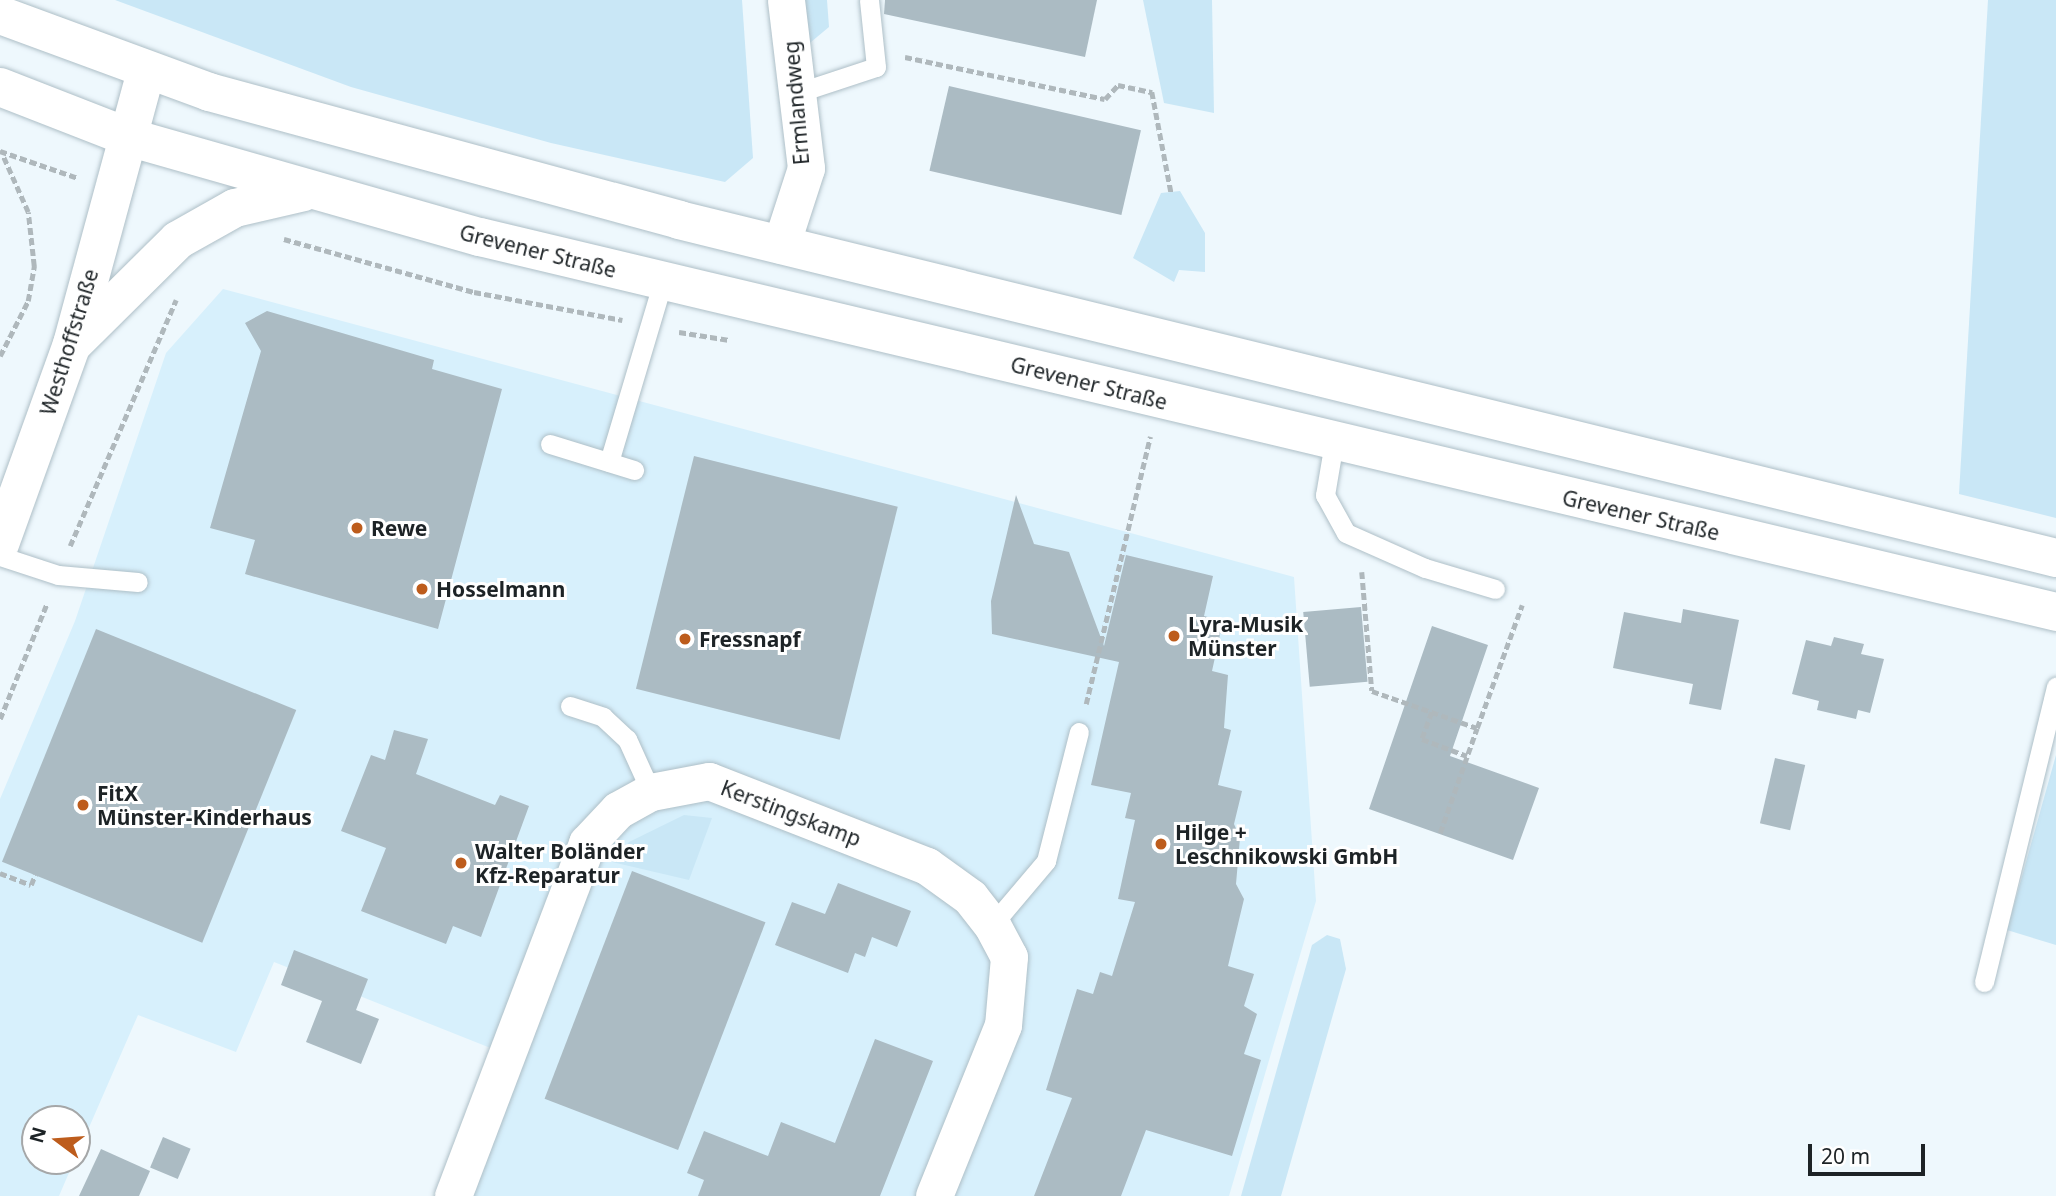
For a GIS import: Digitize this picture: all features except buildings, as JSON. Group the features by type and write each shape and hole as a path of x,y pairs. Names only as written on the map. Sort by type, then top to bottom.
{"main road":[{"path":"0,16 146,71 781,245 2056,558"},
{"path":"128,137 146,71"},
{"name":"Grevener Straße","path":"0,87 128,137 307,191 663,282 2056,612"},
{"name":"Westhoffstraße","path":"0,544 72,344 128,137"},
{"path":"72,344 178,240 235,208 307,191"}],"street":[{"name":"Ermlandweg","path":"781,245 806,167 786,0"},
{"name":"Kerstingskamp","path":"453,1196 587,843 618,810 651,792 709,781 927,866 970,897 992,925 1009,957 1003,1025 934,1196"}],"lane":[{"path":"797,93 876,67 869,0"},
{"path":"609,462 663,282"},
{"path":"1334,442 1325,495 1330,514 1359,540 1495,589"},
{"path":"550,444 634,470"},
{"path":"0,556 58,575 138,582"},
{"path":"1984,982 2056,687"},
{"path":"570,706 603,717 627,739 651,792"},
{"path":"992,925 1046,861 1079,732"}],"path":[{"path":"874,49 1105,99 1118,85 1152,92 1171,192"},
{"path":"0,356 28,301 34,266 28,212 3,156"},
{"path":"278,242 290,240"},
{"path":"0,719 153,344 179,296"},
{"path":"1079,732 1159,401"},
{"path":"1359,540 1372,691 1478,728"},
{"path":"1440,833 1524,600 1495,589"},
{"path":"1432,712 1422,739 1467,756"},
{"path":"0,873 32,885 36,876"}],"shaded area":[{"path":"115,0 742,0 753,158 725,182 551,143 351,87"},
{"path":"801,0 827,0 829,27 805,47"},
{"path":"1143,0 1212,0 1214,113 1164,103"},
{"path":"1988,0 2056,0 2056,518 1959,494"},
{"path":"1180,191 1205,233 1205,272 1179,270 1174,282 1133,258 1161,193"},
{"path":"223,289 1294,577 1316,901 1229,1196 468,1196 521,1060 274,962 236,1052 138,1015 91,1123 91,1105 21,1105 21,1175 68,1175 59,1196 0,1196 0,799 75,621 166,353"},
{"path":"2056,755 2056,945 2007,930"},
{"path":"684,815 712,818 689,880 612,862 629,842"},
{"path":"1327,935 1340,939 1346,969 1281,1196 1241,1196 1312,945"}],"place":[{"name":"Rewe","path":"357,528"},
{"name":"Hosselmann","path":"422,589"},
{"name":"Lyra-Musik Münster","path":"1174,636"},
{"name":"Fressnapf","path":"685,639"},
{"name":"FitX Münster-Kinderhaus","path":"83,805"},
{"name":"Hilge + Leschnikowski GmbH","path":"1161,844"},
{"name":"Walter Boländer Kfz-Reparatur","path":"461,863"}]}
